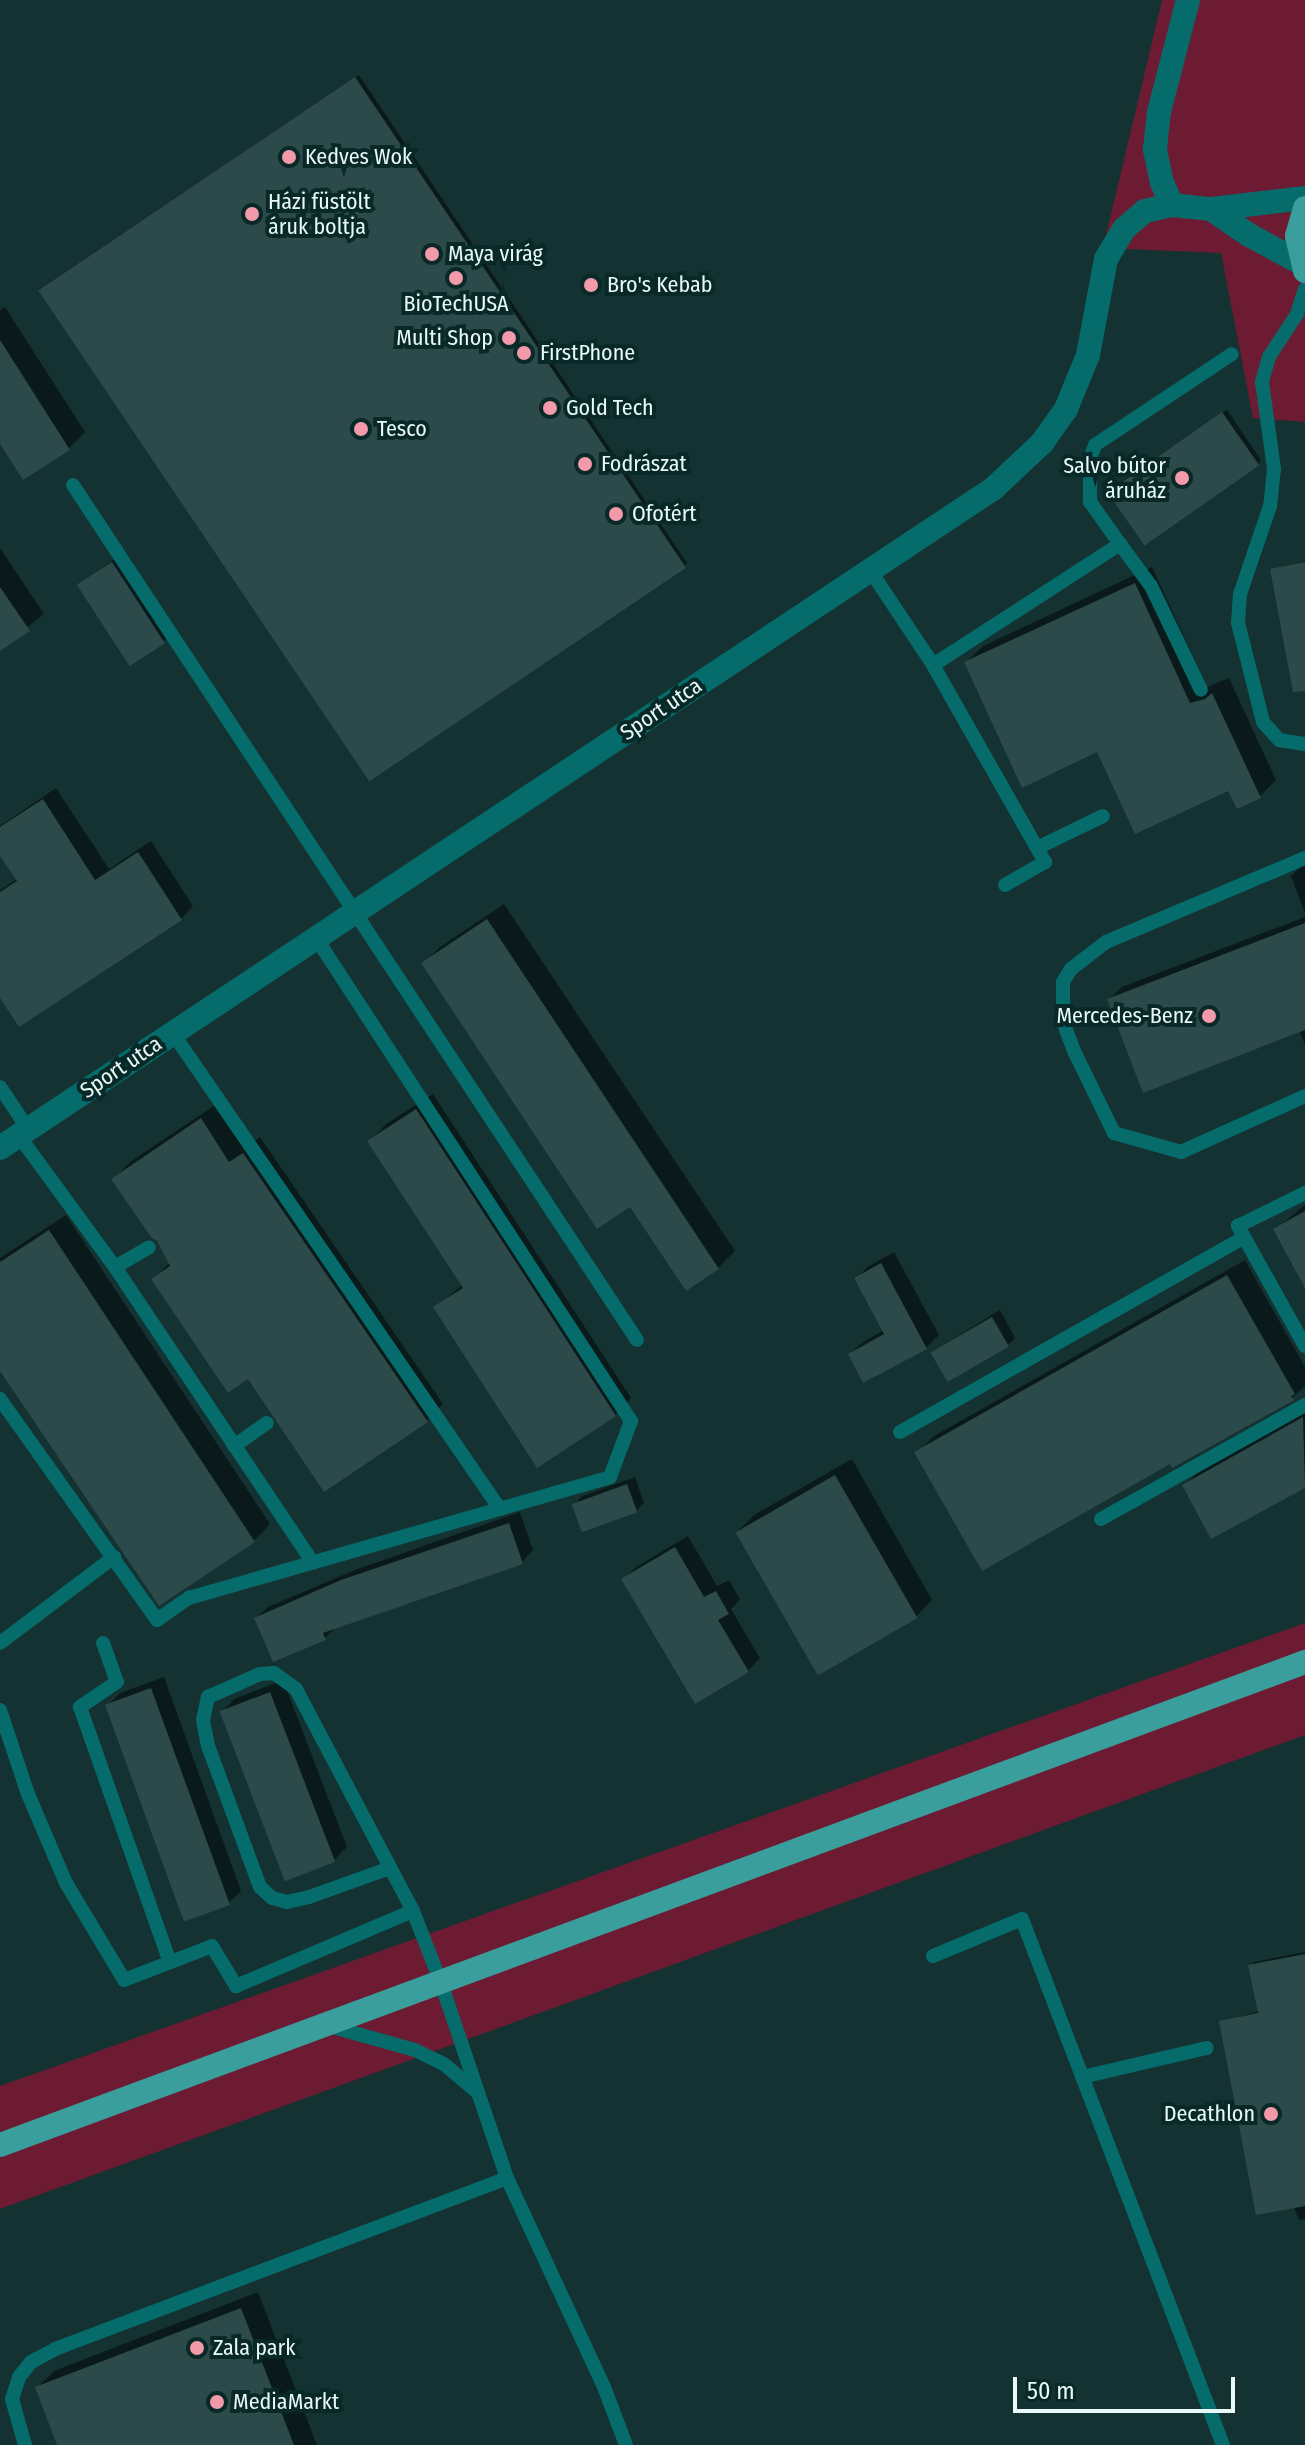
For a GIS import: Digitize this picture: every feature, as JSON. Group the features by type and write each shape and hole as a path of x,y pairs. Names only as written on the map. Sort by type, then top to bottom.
{"main road":[{"path":"1303,267 1297,236 1305,208"},
{"path":"0,2145 1305,1662"}],"street":[{"path":"1172,205 1162,183 1155,149 1159,112 1188,0"},
{"name":"Sport utca","path":"16,1138 994,488 1042,443 1066,409 1082,373 1106,259 1124,229 1145,211 1172,205 1211,209 1305,198"},
{"path":"1211,209 1303,267"}],"lane":[{"path":"1305,289 1297,314 1269,357 1262,382 1274,469 1270,506 1240,594 1238,623 1263,722 1279,740 1305,744"},
{"path":"1201,690 1151,586 1090,502 1090,459 1095,445 1232,354"},
{"path":"73,485 357,911 637,1340"},
{"path":"933,665 1120,544"},
{"path":"870,570 933,665 1045,862 1005,885"},
{"path":"1037,848 1103,816"},
{"path":"1305,858 1106,942 1071,969 1063,982 1066,1030 1114,1133 1181,1152 1305,1096"},
{"path":"0,1399 157,1620 189,1598 610,1477 631,1421 316,938"},
{"path":"172,1032 500,1509"},
{"path":"0,1087 16,1138 115,1267 313,1563"},
{"path":"1305,1193 1238,1226 1305,1346"},
{"path":"900,1432 1244,1237"},
{"path":"115,1267 149,1247"},
{"path":"1101,1519 1305,1405"},
{"path":"234,1446 267,1423"},
{"path":"0,1643 114,1557"},
{"path":"103,1643 117,1682 80,1707 170,1962"},
{"path":"390,1868 287,1902 272,1898 260,1887 208,1746 203,1720 208,1697 260,1674 274,1673 296,1689 413,1911 441,1983 507,2178 604,2387 626,2445"},
{"path":"0,1710 28,1794 66,1883 124,1980 212,1946 236,1986 413,1911"},
{"path":"933,1956 1022,1919 1223,2445"},
{"path":"325,2025 415,2050 444,2064 476,2091"},
{"path":"1082,2077 1207,2048"},
{"path":"25,2445 12,2399 19,2377 31,2362 55,2349 507,2178"}],"shaded area":[{"path":"1162,0 1305,0 1305,422 1253,418 1221,253 1103,248"},
{"path":"1305,1623 1305,1735 0,2209 0,2086"}],"building":[{"name":"Tesco","path":"355,77 686,568 369,781 38,291"},
{"path":"0,340 70,450 23,480 0,444"},
{"name":"Salvo bútor áruház","path":"1222,412 1259,465 1145,546 1107,492"},
{"path":"112,562 165,643 130,666 77,585"},
{"path":"1305,562 1305,691 1293,692 1270,569"},
{"path":"1135,583 1190,703 1205,699 1212,693 1261,798 1237,809 1228,791 1135,834 1097,752 1022,788 964,662"},
{"path":"0,587 30,631 0,651"},
{"path":"43,799 95,880 138,852 182,920 19,1027 0,998 0,892 17,881 0,856 0,827"},
{"path":"487,919 719,1269 686,1291 630,1207 597,1229 421,963"},
{"name":"Mercedes-Benz","path":"1305,923 1305,1030 1143,1093 1107,999"},
{"path":"416,1109 616,1416 537,1468 433,1307 463,1288 367,1141"},
{"path":"201,1118 229,1162 243,1153 428,1422 324,1492 248,1379 228,1393 151,1279 170,1266 157,1241 151,1237 111,1179"},
{"path":"1305,1211 1305,1288 1273,1229"},
{"path":"49,1230 255,1542 159,1606 0,1371 0,1262"},
{"path":"881,1263 927,1349 863,1383 848,1354 884,1334 854,1278"},
{"path":"1227,1275 1295,1394 1291,1396 1294,1400 1172,1468 1170,1464 982,1571 914,1452"},
{"path":"992,1317 1009,1346 948,1382 931,1352"},
{"path":"1303,1417 1305,1488 1211,1539 1182,1485"},
{"path":"835,1475 917,1618 818,1675 735,1532"},
{"path":"627,1484 637,1512 582,1532 572,1504"},
{"path":"509,1523 523,1564 323,1633 326,1640 273,1662 254,1618 341,1580"},
{"path":"675,1547 704,1597 716,1591 729,1614 718,1620 749,1672 695,1704 621,1579"},
{"path":"151,1688 230,1905 184,1922 105,1705"},
{"path":"270,1692 335,1862 285,1881 220,1711"},
{"name":"Decathlon","path":"1305,1954 1305,2206 1256,2215 1219,2021 1258,2013 1248,1965"},
{"name":"Zala park","path":"241,2308 294,2445 57,2445 35,2387"}],"place":[{"name":"Kedves Wok","path":"289,157"},
{"name":"Házi füstölt áruk boltja","path":"252,214"},
{"name":"Maya virág","path":"432,254"},
{"name":"BioTechUSA","path":"456,278"},
{"name":"Bro's Kebab","path":"591,285"},
{"name":"Multi Shop","path":"509,338"},
{"name":"FirstPhone","path":"524,353"},
{"name":"Gold Tech","path":"550,408"},
{"name":"Tesco","path":"361,429"},
{"name":"Fodrászat","path":"585,464"},
{"name":"Salvo bútor áruház","path":"1182,478"},
{"name":"Ofotért","path":"616,514"},
{"name":"Mercedes-Benz","path":"1209,1016"},
{"name":"Decathlon","path":"1271,2114"},
{"name":"Zala park","path":"197,2348"},
{"name":"MediaMarkt","path":"217,2402"}]}
